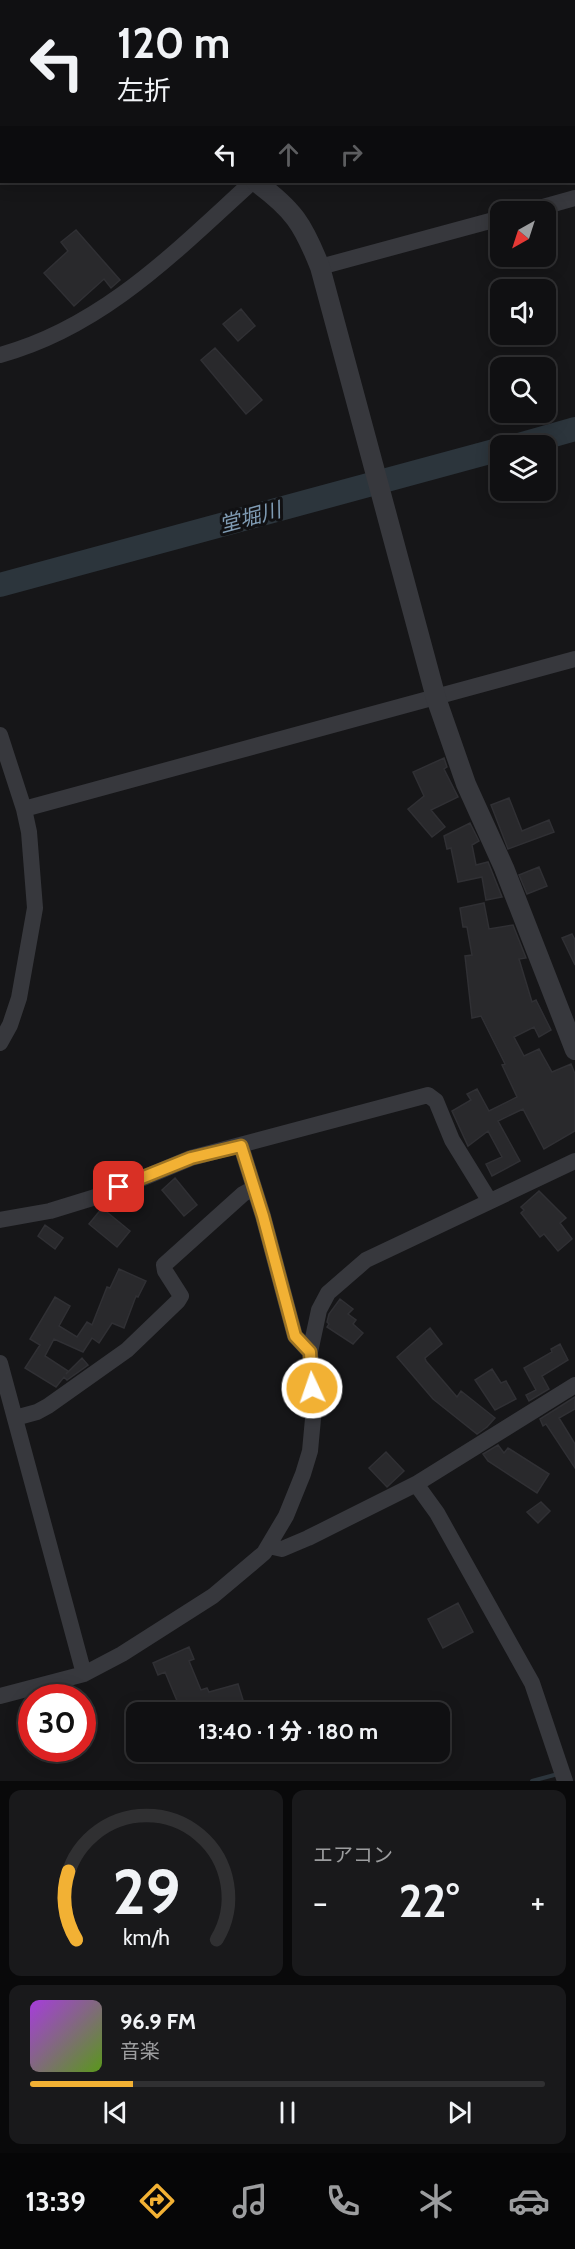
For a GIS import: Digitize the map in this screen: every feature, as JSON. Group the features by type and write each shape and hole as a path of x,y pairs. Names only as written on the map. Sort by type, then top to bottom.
{"street":[{"path":"0,355 20,349 93,316 155,270 253,183"},
{"path":"255,183 283,203 302,226 320,267 436,698 466,784 504,868 575,1050"},
{"path":"556,203 575,198"},
{"path":"320,267 490,221"},
{"path":"24,809 575,659"},
{"path":"0,735 29,832 35,908 19,998 10,1025 0,1043"},
{"path":"0,1220 50,1212 102,1195 191,1158 428,1095 436,1101 452,1140 489,1200"},
{"path":"241,1146 295,1336 310,1352"},
{"path":"0,1696 84,1674 122,1654 213,1596 241,1574 269,1546 297,1492 310,1451 314,1408 310,1352 322,1302 337,1284 366,1260 575,1161"},
{"path":"15,1418 37,1413 48,1406 127,1350 144,1334 181,1296 165,1271 165,1265 243,1194 254,1188"},
{"path":"0,1363 84,1674"},
{"path":"269,1546 282,1549 416,1484 575,1385"},
{"path":"416,1484 437,1513 531,1683 565,1781"}],"building":[{"path":"76,230 120,280 111,288 104,279 74,306 44,273 68,251 61,242"},
{"path":"241,309 255,326 238,341 223,324"},
{"path":"215,348 262,400 246,414 201,360"},
{"path":"444,758 447,767 444,769 458,797 431,810 445,827 432,837 408,809 424,796 413,772"},
{"path":"509,798 522,831 549,820 554,832 508,849 491,805"},
{"path":"470,823 479,841 472,845 476,865 488,862 502,897 486,900 482,877 458,882 451,848 447,849 444,836"},
{"path":"539,867 547,886 527,894 519,875"},
{"path":"484,903 489,929 513,925 526,958 519,959 532,1002 536,1000 551,1030 539,1037 534,1027 514,1037 524,1056 539,1049 552,1072 571,1064 575,1074 575,1131 544,1149 523,1109 498,1121 520,1161 492,1176 486,1164 502,1157 488,1131 468,1146 452,1111 471,1100 467,1094 477,1089 489,1111 517,1097 502,1065 505,1064 481,1016 472,1018 465,956 472,955 467,927 463,927 460,908"},
{"path":"572,934 575,940 575,965 562,938"},
{"path":"175,1178 197,1205 184,1216 162,1190"},
{"path":"539,1191 566,1218 560,1223 572,1239 558,1251 544,1234 540,1237 521,1213 524,1210 521,1207"},
{"path":"102,1208 130,1231 117,1247 89,1224"},
{"path":"45,1225 63,1238 55,1249 38,1236"},
{"path":"119,1269 146,1281 138,1297 136,1296 124,1328 112,1323 99,1343 92,1338 83,1352 54,1339 45,1356 68,1371 66,1374 82,1358 88,1365 67,1380 64,1377 56,1387 25,1368 40,1345 30,1339 55,1297 70,1306 59,1326 77,1337 87,1322 92,1325 107,1287 110,1288"},
{"path":"340,1299 353,1309 348,1314 356,1320 353,1324 363,1333 353,1344 327,1327 329,1314"},
{"path":"430,1328 442,1344 425,1358 426,1361 457,1397 461,1391 495,1418 477,1434 433,1399 397,1357"},
{"path":"560,1344 568,1360 542,1376 549,1389 529,1401 526,1395 536,1390 524,1368 552,1352 551,1349"},
{"path":"492,1369 501,1383 506,1381 516,1399 495,1410 475,1380"},
{"path":"575,1397 575,1409 559,1418 575,1444 575,1468 546,1424 543,1426 540,1419"},
{"path":"498,1445 504,1453 508,1448 549,1474 537,1493 488,1461 483,1454"},
{"path":"386,1452 404,1471 387,1487 369,1468"},
{"path":"541,1502 550,1511 538,1523 527,1512"},
{"path":"458,1603 473,1632 443,1648 428,1619"},
{"path":"189,1647 194,1659 189,1661 201,1690 207,1688 209,1692 238,1684 243,1700 237,1702 178,1702 165,1672 158,1675 153,1663"}],"waterway":[{"name":"堂堀川","path":"554,435 575,429"},
{"name":"堂堀川","path":"0,585 490,452"},
{"path":"532,1781 558,1774"}],"route":[{"path":"119,1187 191,1158 241,1146 263,1216 295,1336 301,1346 310,1352 312,1388"}]}
